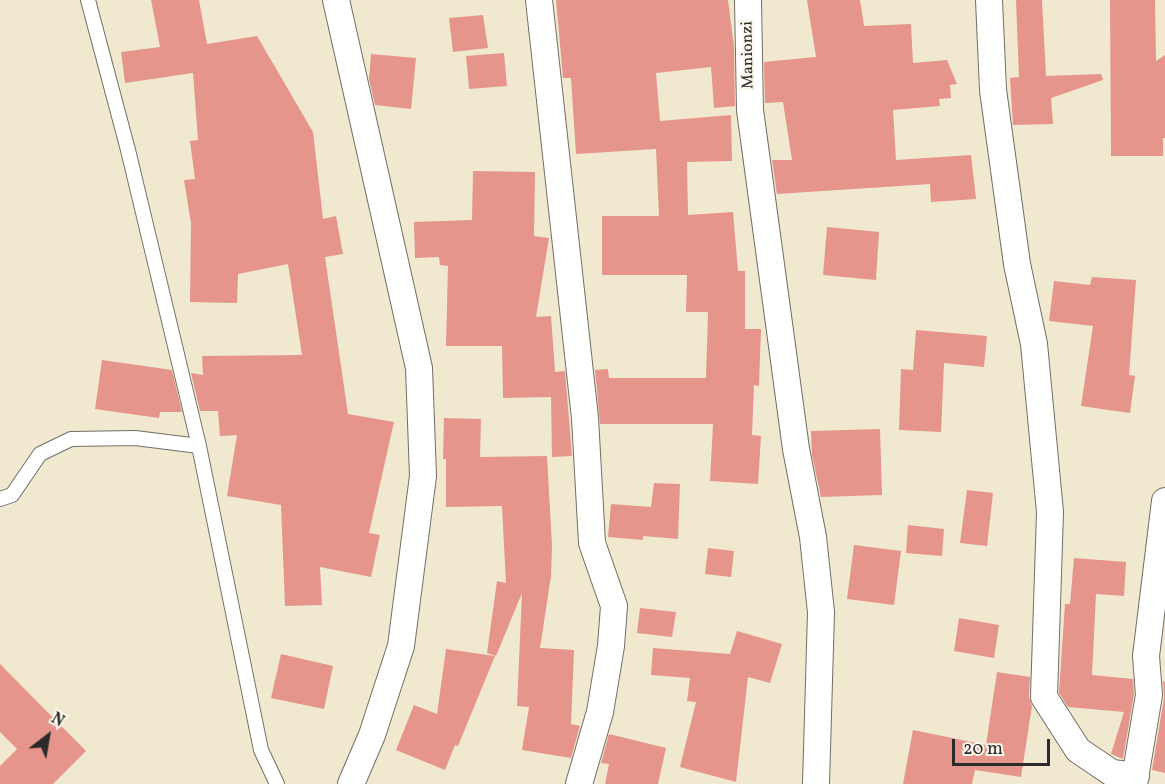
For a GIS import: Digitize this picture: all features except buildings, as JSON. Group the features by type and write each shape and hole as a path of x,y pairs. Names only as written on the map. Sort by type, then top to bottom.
{"street":[{"path":"336,0 419,368 423,476 401,646 372,735 351,784"},
{"path":"539,0 585,418 592,543 614,606 611,646 600,712 579,784"},
{"name":"Manionzi","path":"748,0 750,110 796,449 813,537 821,612 816,784"},
{"path":"989,0 993,90 1017,264 1034,344 1050,512 1044,697 1078,750 1112,773 1135,780 1149,695 1146,656 1165,501"}],"lane":[{"path":"88,0 128,150 199,446 261,750 277,784"},
{"path":"0,499 12,495 40,454 71,439 135,438 199,446"}]}
